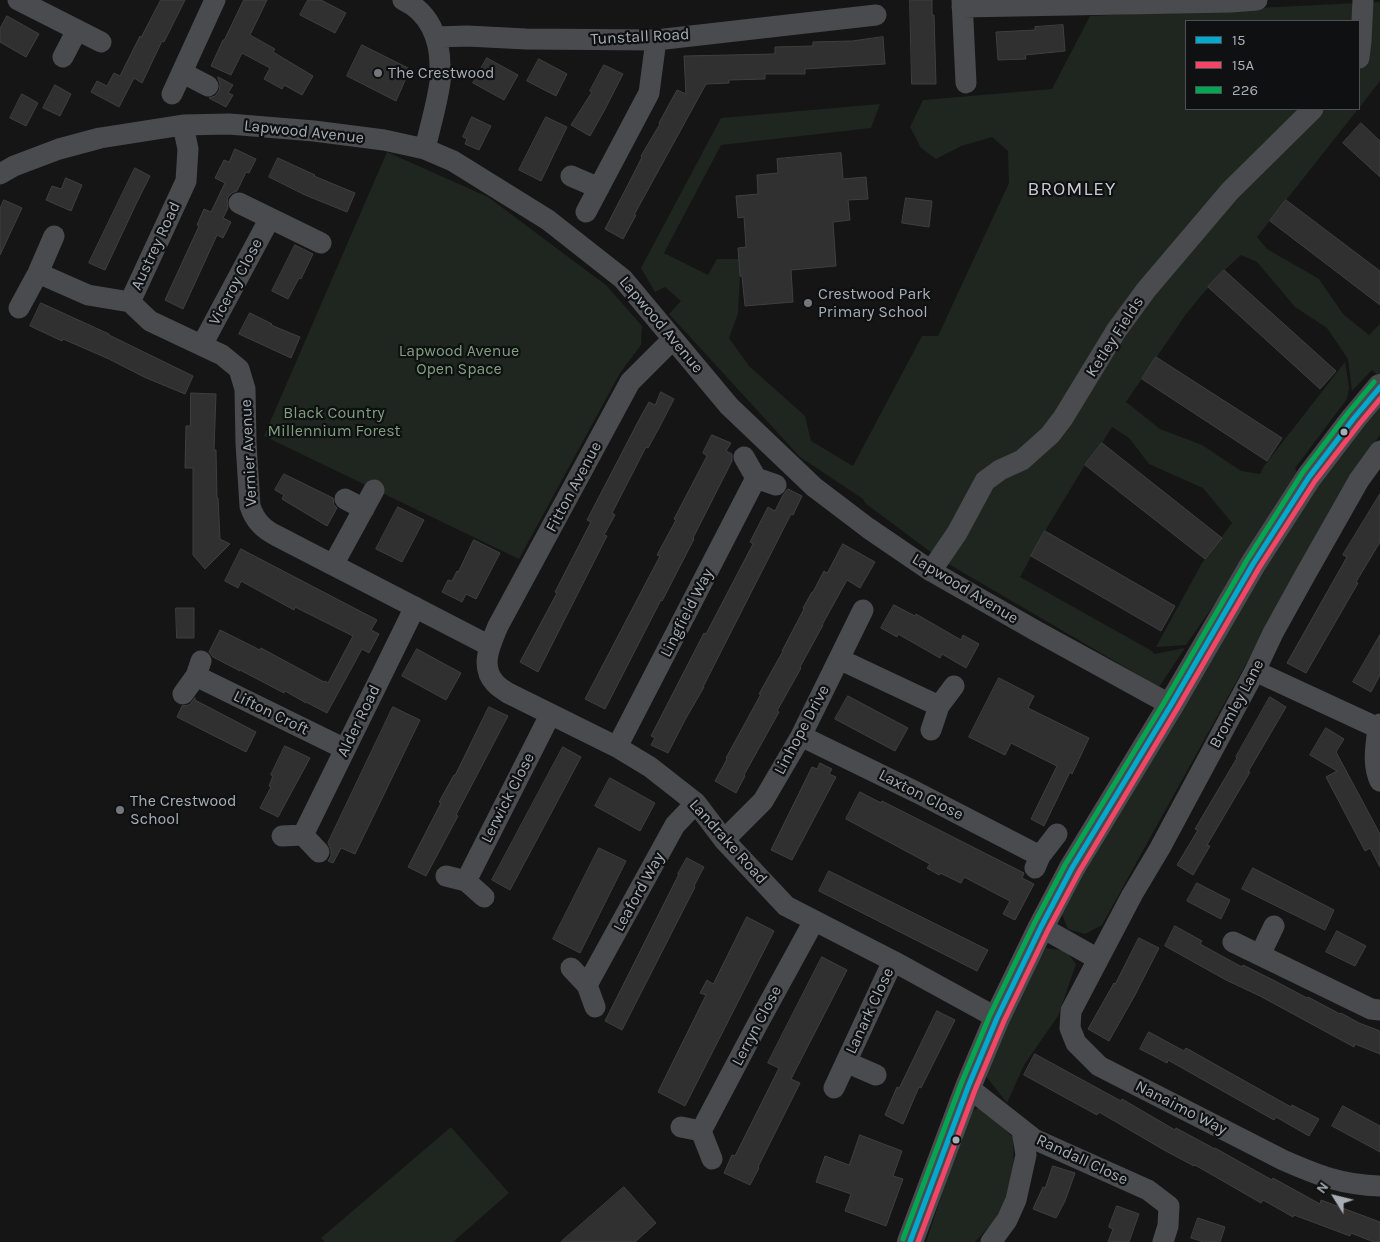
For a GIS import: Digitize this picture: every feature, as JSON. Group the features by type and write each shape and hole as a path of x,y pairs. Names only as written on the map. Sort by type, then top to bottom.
{"street":[{"path":"18,0 101,42"},
{"path":"172,94 216,0"},
{"path":"403,0 422,12 429,22 436,37 440,60 441,80 425,149"},
{"path":"966,83 962,4 1221,3 1257,0"},
{"path":"1360,50 1363,0"},
{"name":"Tunstall Road","path":"436,37 656,40 844,9 876,15"},
{"path":"63,57 77,30"},
{"path":"586,212 649,93 656,40"},
{"path":"183,73 208,86"},
{"name":"Ketley Fields","path":"931,571 957,533 984,481 1000,470 1022,460 1050,435 1064,418 1116,331 1146,290 1230,191 1312,110"},
{"name":"Lapwood Avenue","path":"0,174 14,166 58,149 100,138 183,125 229,124 314,131 384,140 425,149 453,160 548,220 623,278 729,406 814,487 868,528 931,571 1171,704"},
{"name":"Austrey Road","path":"38,274 88,295 130,302 186,181 188,149 183,125"},
{"path":"571,176 599,188"},
{"name":"Viceroy Close","path":"239,203 321,243"},
{"name":"Viceroy Close","path":"202,345 270,218"},
{"path":"19,308 38,274 54,236"},
{"name":"Vernier Avenue","path":"130,302 150,321 222,355 239,369 245,389 248,497 253,514 258,522 268,531 490,646"},
{"name":"Fitton Avenue","path":"490,646 498,626 630,382 673,339"},
{"path":"910,1242 968,1087 997,1018 1072,868 1249,572 1310,477 1380,387"},
{"name":"Bromley Lane","path":"1098,959 1256,671 1273,633 1317,552 1358,480 1380,450"},
{"path":"744,457 756,478 776,485"},
{"name":"Lingfield Way","path":"617,747 756,478"},
{"path":"333,565 374,490"},
{"path":"345,499 364,509"},
{"name":"Alder Road","path":"303,835 415,607"},
{"name":"Linhope Drive","path":"724,840 762,801 801,736 863,610"},
{"name":"Landrake Road","path":"490,646 487,658 490,676 494,683 508,693 617,747 650,767 696,803 724,840 786,906 894,961 997,1018"},
{"path":"839,659 939,706"},
{"name":"Lifton Croft","path":"183,694 198,668 345,749"},
{"path":"1256,671 1379,726 1374,755 1380,781"},
{"path":"931,730 939,706 954,686"},
{"name":"Lerwick Close","path":"484,897 456,878 550,715"},
{"name":"Laxton Close","path":"801,736 916,792 1037,862 1057,834"},
{"name":"Leaford Way","path":"588,985 675,826 696,803"},
{"path":"282,836 303,835 319,852"},
{"name":"Lerryn Close","path":"712,1159 691,1129 756,1025 814,921"},
{"path":"1260,955 1274,926"},
{"path":"1041,927 1098,959"},
{"path":"1233,942 1371,1008 1380,1010"},
{"name":"Nanaimo Way","path":"1098,959 1071,1011 1070,1028 1076,1044 1099,1066 1282,1160 1312,1173 1343,1182 1380,1186"},
{"name":"Lanark Close","path":"834,1088 894,961"},
{"path":"571,968 588,985 595,1007"},
{"name":"Lanark Close","path":"846,1062 876,1075"},
{"name":"Randall Close","path":"968,1087 1034,1139 1148,1190 1169,1206 1168,1226 1163,1242"},
{"path":"991,1242 1007,1220 1016,1200 1026,1155 1022,1130"}],"green space":[{"path":"1380,2 1380,81 1360,107 1360,20 1185,20 1185,110 1357,110 1257,237 1267,249 1319,279 1343,314 1369,335 1380,324 1380,377 1372,370 1352,391 1348,359 1327,328 1295,307 1257,262 1241,255 1216,278 1186,314 1126,402 1160,429 1202,445 1241,471 1260,474 1264,466 1345,362 1349,387 1347,399 1295,468 1301,480 1186,645 1156,647 1202,563 1232,523 1203,488 1149,464 1129,438 1112,427 1085,465 1020,577 1152,651 1154,654 1185,648 1159,687 940,559 865,503 863,499 800,457 669,314 681,301 665,287 655,292 641,268 721,118 880,104 871,128 721,145 664,253 708,275 717,259 739,259 738,313 729,338 749,366 805,416 811,441 853,466 922,336 938,336 1009,183 1008,151 992,137 961,146 936,159 921,148 910,127 923,100 1052,89 1090,16"},
{"name":"Lapwood Avenue Open Space","path":"387,152 488,197 607,286 642,326 641,345 620,373 519,559 264,436"},
{"path":"1380,404 1380,435 1332,508 1102,925 1085,934 1068,929 1061,912 1123,801 1292,523 1338,458"},
{"path":"1046,948 1066,951 1076,964 1058,1016 1024,1065 1007,1103 985,1075 1014,1005"},
{"path":"980,1107 1013,1137 1014,1178 1003,1211 975,1242 926,1242 969,1113"},
{"path":"451,1127 509,1193 453,1242 325,1242 321,1238"}],"building":[{"path":"161,0 185,0 164,42 162,41 142,83 134,78 119,107 91,92 97,81 107,86 114,73 120,76"},
{"path":"244,0 267,0 250,35 275,49 273,52 313,76 302,95 284,85 282,89 264,79 270,68 242,53 231,75 211,66"},
{"path":"308,0 321,0 346,13 335,33 300,15"},
{"path":"910,0 932,0 936,84 912,84"},
{"path":"7,16 39,34 26,57 0,42 0,29"},
{"path":"1063,25 1065,51 1025,55 1026,59 998,60 996,32 1035,30 1035,27"},
{"path":"883,37 885,64 805,69 805,74 765,74 765,79 729,80 729,83 706,84 634,215 636,215 623,239 605,229 641,156 677,90 686,94 684,56 775,54 775,47 813,46 813,42 852,41"},
{"name":"The Crestwood","path":"362,45 410,69 396,101 347,76"},
{"path":"487,58 518,75 504,100 473,83"},
{"path":"539,59 567,74 556,96 527,81"},
{"path":"604,65 623,74 590,136 571,125 592,92 590,91"},
{"path":"218,77 233,85 228,93 233,95 226,107 209,98 215,96 219,91"},
{"path":"55,85 71,94 60,116 43,108"},
{"path":"22,94 38,103 26,126 10,118"},
{"path":"472,117 491,126 479,150 465,144 467,139 463,137"},
{"path":"546,117 567,127 541,181 519,170"},
{"path":"1361,123 1380,141 1380,177 1343,143"},
{"path":"235,149 256,159 249,173 246,172 237,191 228,197 228,208 223,218 231,222 223,238 217,235 183,309 165,300 199,226 197,225 204,209 211,212 225,183 215,178 224,160 229,162"},
{"path":"841,153 843,179 866,177 868,199 848,200 850,220 833,222 836,266 791,270 793,302 745,306 738,248 746,247 744,217 738,218 736,196 758,194 757,175 778,173 777,159"},
{"path":"278,158 355,193 347,212 305,195 269,177"},
{"path":"135,168 150,176 105,270 89,263"},
{"path":"66,178 82,185 71,211 46,200 52,186 61,189"},
{"path":"906,198 932,201 929,227 902,223"},
{"path":"4,200 22,208 0,255 0,209"},
{"path":"1286,200 1380,271 1380,305 1270,221"},
{"path":"295,245 313,254 301,279 299,278 288,299 272,291"},
{"path":"1224,270 1336,371 1320,389 1208,287"},
{"path":"41,303 193,376 185,394 144,377 109,359 63,339 62,341 30,326"},
{"path":"250,313 271,325 300,337 291,358 239,334"},
{"path":"1156,357 1282,438 1267,461 1142,379"},
{"path":"661,392 674,399 648,448 646,447 612,513 615,515 604,535 607,536 538,672 520,662 557,593 555,592 591,522 587,520 640,418 649,402 655,405"},
{"path":"191,393 216,394 214,450 216,450 220,539 230,544 205,569 193,555 193,468 185,468 186,426 190,426"},
{"path":"712,435 731,443 726,451 732,454 732,461 694,539 605,709 585,699 660,556 657,555 707,456 703,453"},
{"path":"1102,443 1222,538 1205,559 1085,465"},
{"path":"284,474 333,498 334,505 337,508 327,526 282,499 284,495 275,490"},
{"path":"788,489 802,496 793,515 791,514 704,687 668,753 651,745 655,738 651,736 704,633 706,634 753,544 750,542 768,507 775,511"},
{"path":"1380,494 1380,542 1306,673 1287,663 1347,557 1343,555"},
{"path":"398,507 424,520 402,562 376,549"},
{"path":"1045,531 1175,606 1161,631 1031,556"},
{"path":"474,540 500,553 476,599 466,594 462,602 442,592 448,580 452,581 458,572"},
{"path":"843,544 875,562 860,588 847,580 777,711 779,712 736,793 715,781 783,651 803,608 824,571 827,573"},
{"path":"241,549 377,620 371,630 379,634 369,653 362,649 327,713 285,691 284,693 240,671 213,657 209,652 220,630 260,650 261,648 328,683 353,636 295,607 294,610 241,581 238,588 225,581"},
{"path":"894,605 915,616 916,614 961,640 963,635 979,644 966,668 942,654 940,658 898,634 897,637 881,628"},
{"path":"176,608 194,608 194,638 177,638"},
{"path":"1380,635 1380,675 1371,692 1353,682"},
{"path":"417,649 461,673 446,700 402,676"},
{"path":"999,678 1034,696 1028,708 1089,738 1044,826 1031,819 1057,766 1011,743 1005,755 969,737"},
{"path":"848,696 908,728 895,751 835,719"},
{"path":"1270,697 1286,707 1207,845 1210,846 1193,875 1177,865 1198,830 1195,829"},
{"path":"195,698 195,700 256,732 246,752 177,717 182,706 189,705"},
{"path":"393,707 420,720 355,854 341,848 333,863 328,861 331,856 331,850 328,843"},
{"path":"489,707 508,716 426,876 408,867 441,803 439,802 455,775"},
{"path":"1326,728 1344,739 1336,752 1380,834 1380,867 1370,848 1365,851 1326,777 1337,771 1310,755"},
{"path":"285,746 310,758 278,817 260,808 271,787 269,786 273,776 271,775"},
{"path":"563,747 581,757 510,890 492,880"},
{"path":"820,763 832,769 829,774 836,777 792,860 771,850 812,767 817,769"},
{"path":"610,778 655,803 640,831 595,806"},
{"path":"860,792 881,803 882,801 1024,873 1022,878 1034,884 1015,920 1003,914 1010,901 964,877 961,883 940,873 939,875 927,868 930,864 846,819"},
{"path":"599,848 626,861 580,953 553,939"},
{"path":"687,858 704,867 622,1030 605,1021"},
{"path":"1253,868 1334,910 1325,930 1242,889"},
{"path":"829,871 988,950 977,971 819,891"},
{"path":"1197,883 1230,900 1221,919 1187,901"},
{"path":"747,917 774,931 685,1106 658,1092 706,995 700,993 707,980 713,984"},
{"path":"1175,926 1202,941 1200,944 1242,967 1243,965 1340,1014 1380,1031 1380,1054 1355,1044 1354,1047 1165,946"},
{"path":"1337,931 1366,946 1355,966 1326,952"},
{"path":"1139,938 1159,948 1109,1041 1088,1029 1115,984"},
{"path":"822,957 847,970 791,1079 800,1083 750,1185 724,1173 732,1155 735,1156 779,1068 768,1063"},
{"path":"937,1011 955,1020 921,1088 919,1087 903,1124 885,1115 897,1087 899,1088"},
{"path":"1149,1032 1184,1051 1186,1048 1291,1107 1292,1105 1319,1119 1309,1136 1276,1117 1274,1120 1168,1060 1167,1063 1140,1049"},
{"path":"1035,1054 1121,1101 1122,1099 1175,1130 1176,1128 1320,1204 1321,1200 1380,1222 1380,1242 1374,1242 1351,1233 1350,1236 1294,1215 1293,1217 1263,1200 1261,1203 1099,1112 1097,1115 1024,1075"},
{"path":"1343,1106 1380,1126 1380,1152 1332,1126"},
{"path":"860,1135 902,1151 893,1176 903,1179 886,1226 845,1211 851,1194 816,1182 825,1156 849,1165"},
{"path":"1053,1166 1075,1173 1065,1201 1056,1218 1033,1209 1043,1187 1045,1188"},
{"path":"624,1187 656,1223 635,1242 561,1242"},
{"path":"1117,1206 1139,1214 1129,1242 1108,1242 1113,1229 1109,1227"},
{"path":"1198,1218 1225,1227 1220,1242 1204,1242 1191,1238"}],"transit line":[{"name":"226","path":"903,1239 961,1084 990,1015 1065,865 1165,701 1247,560 1303,472 1374,382"},
{"name":"15","path":"910,1242 968,1087 997,1018 1072,868 1171,705 1253,564 1309,477 1380,387"},
{"name":"15A","path":"918,1242 975,1090 1004,1021 1048,930 1079,872 1259,568 1315,481 1380,399"}],"place":[{"name":"The Crestwood","path":"378,73"},
{"name":"Crestwood Park Primary School","path":"808,303"},
{"name":"The Crestwood School","path":"120,810"}],"district":[{"name":"BROMLEY","path":"1072,190"}],"park label":[{"name":"Black Country Millennium Forest","path":"334,422"}]}
